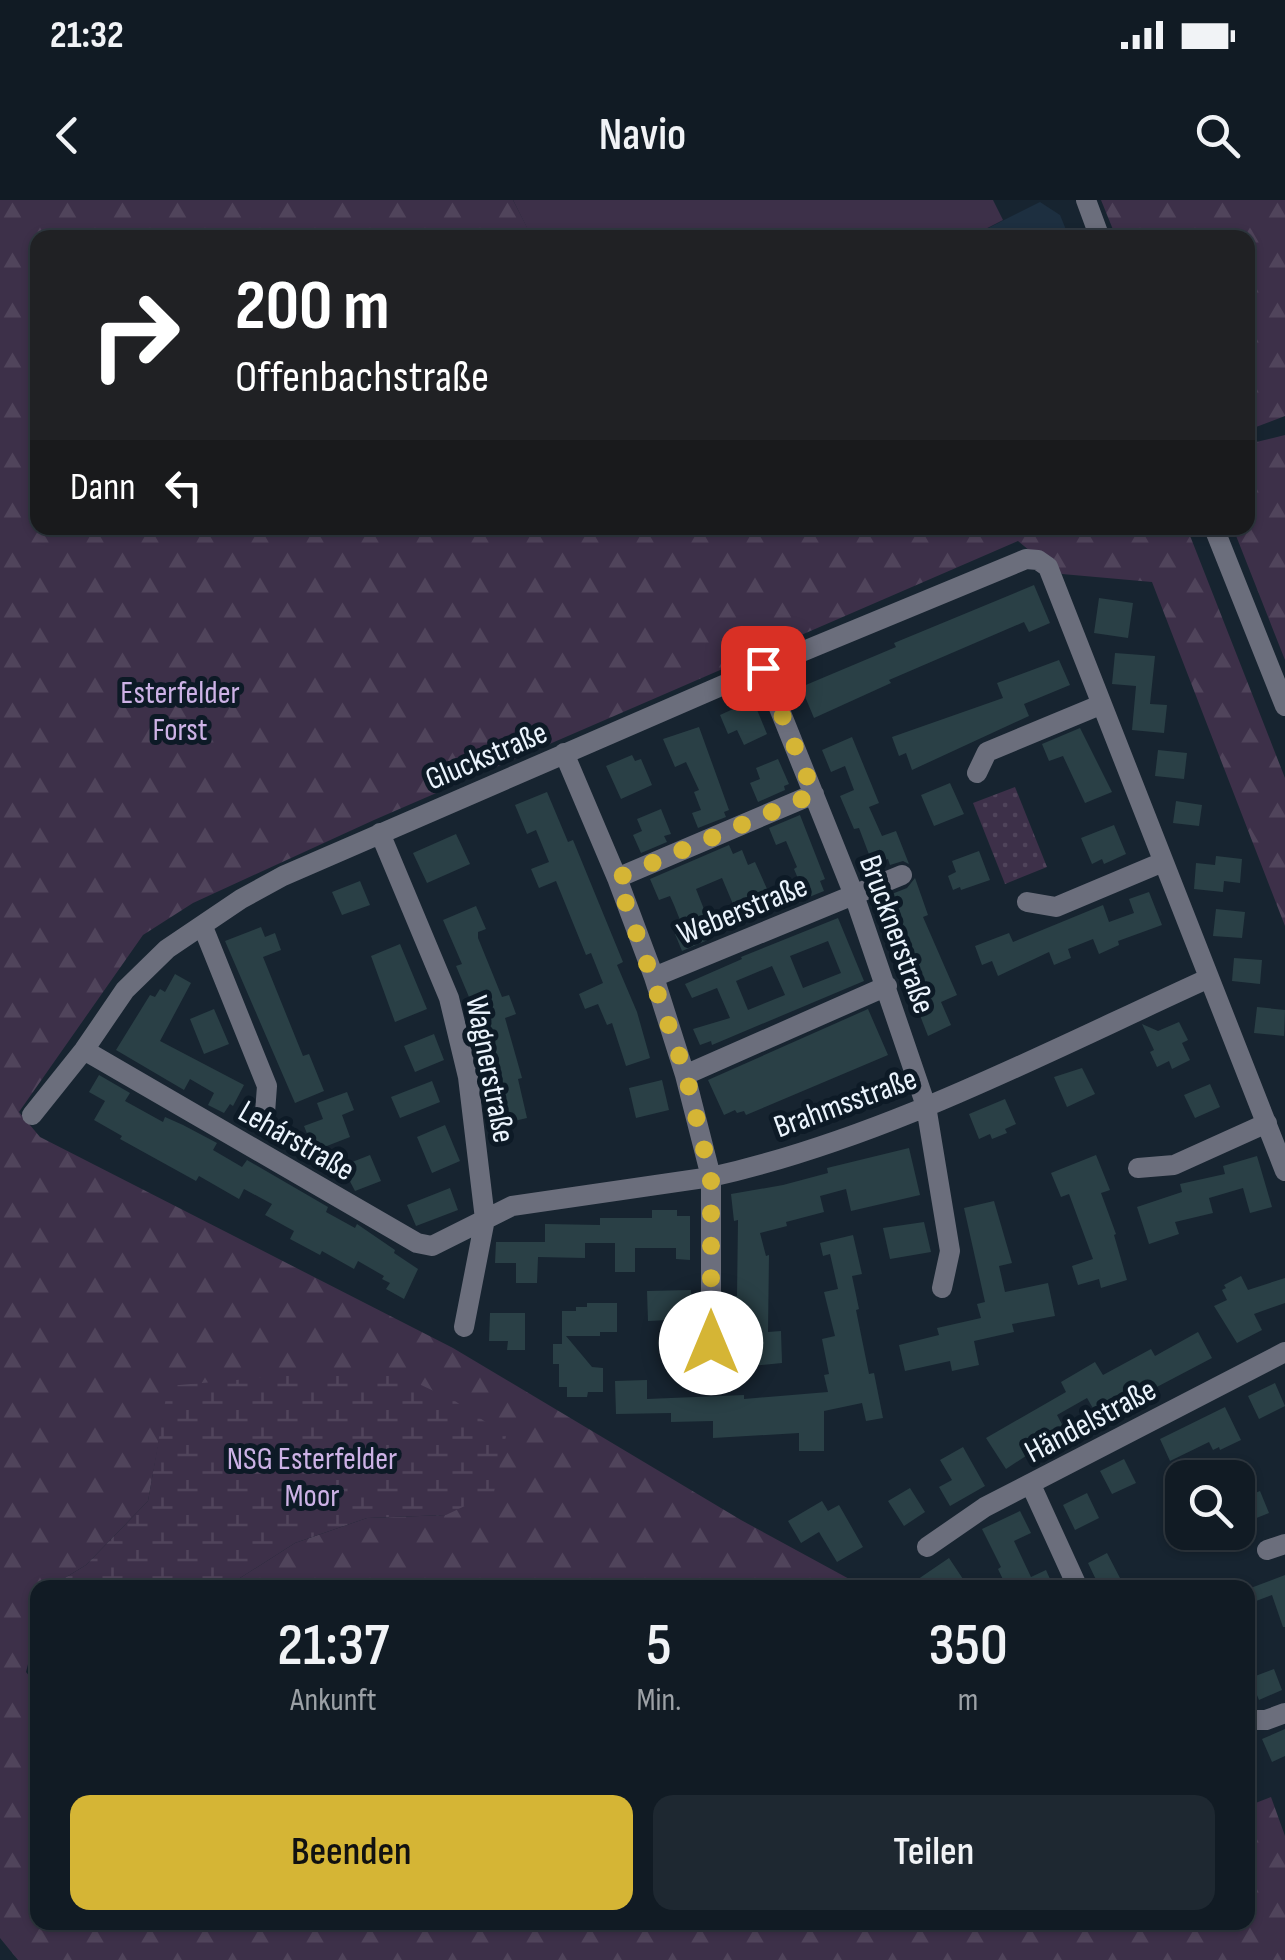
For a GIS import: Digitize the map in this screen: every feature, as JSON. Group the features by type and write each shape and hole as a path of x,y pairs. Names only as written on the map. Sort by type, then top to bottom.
{"street":[{"path":"1086,200 1097,230"},
{"path":"1217,535 1285,706"},
{"name":"Gluckstraße","path":"32,1115 125,990 168,949 283,876 1026,559 1038,560 1048,567 1100,705"},
{"name":"Brucknerstraße","path":"763,668 854,895 926,1106 950,1251 942,1288"},
{"path":"978,773 987,752 1100,705 1285,1171"},
{"path":"564,753 654,978 686,1075 711,1178 711,1343 695,1364"},
{"path":"617,878 814,794"},
{"name":"Wagnerstraße","path":"380,833 449,998 468,1076 485,1219 464,1327"},
{"path":"1027,902 1056,907 1163,862"},
{"name":"Weberstraße","path":"654,978 902,875"},
{"name":"Lehárstraße","path":"202,926 267,1086 264,1126"},
{"name":"Brahmsstraße","path":"485,1219 512,1206 711,1178 742,1170 926,1106 1207,978"},
{"path":"686,1075 887,986"},
{"name":"Lehárstraße","path":"84,1050 417,1243 432,1246 485,1219"},
{"path":"1138,1168 1174,1165 1268,1123"},
{"name":"Händelstraße","path":"926,1547 985,1507 1285,1352"},
{"path":"1031,1485 1074,1580"},
{"path":"1255,1720 1285,1713"}],"shaded area":[{"path":"1040,202 1060,215 1066,230 984,230"}],"green space":[{"name":"Esterfelder Forst","path":"0,200 513,200 528,230 30,230 30,535 1190,535 1285,778 1285,926 1152,582 1062,574 1018,541 374,820 193,903 143,935 19,1112 40,1137 453,1348 741,1520 851,1580 237,1580 295,1543 367,1518 446,1515 169,1386 148,1501 86,1565 61,1580 30,1580 30,1656 26,1672 30,1677 30,1930 1255,1930 1255,1803 1271,1797 1285,1836 1285,1960 18,1960 0,1938"},
{"path":"513,200 993,200 1003,220 984,230 528,230"},
{"path":"1101,200 1285,200 1285,416 1255,427 1255,230 1113,230"},
{"path":"1285,435 1285,660 1236,535 1255,535 1255,442"},
{"path":"1015,787 1047,867 1005,884 973,803"},
{"name":"NSG Esterfelder Moor","path":"282,1376 402,1376 455,1401 506,1436 494,1492 446,1515 367,1518 295,1543 237,1580 61,1580 86,1565 148,1501 168,1386"}],"building":[{"path":"1034,585 1050,623 1029,632 1024,622 889,680 891,683 814,718 801,687 896,647 894,643"},
{"path":"1099,598 1133,603 1128,638 1094,633"},
{"path":"1115,653 1155,656 1150,704 1167,705 1164,733 1132,730 1136,686 1112,684"},
{"path":"1059,660 1070,685 1024,704 1029,716 912,770 906,753 899,756 892,737 1003,698 997,683"},
{"path":"753,700 767,734 744,745 737,730 728,734 720,715"},
{"path":"699,727 729,810 724,812 726,817 698,828 692,813 701,810 694,792 699,790 686,762 675,767 663,739"},
{"path":"1080,728 1112,792 1085,803 1063,756 1049,761 1042,744"},
{"path":"852,737 879,803 869,807 882,836 896,831 909,864 903,861 890,865 888,859 873,865 859,828 854,829 840,796 854,790 845,766 831,772 822,750"},
{"path":"1158,750 1187,753 1184,779 1155,776"},
{"path":"632,755 635,761 641,759 652,785 621,799 606,766"},
{"path":"778,759 789,784 784,786 785,790 758,802 750,783 760,779 756,768"},
{"path":"950,783 964,814 934,826 921,795"},
{"path":"547,792 568,842 573,840 623,962 617,965 637,1012 650,1058 626,1066 612,1023 607,1025 598,1004 585,1009 579,994 603,983 591,953 586,955 556,881 539,888 531,869 549,862 536,830 527,834 515,805"},
{"path":"1176,801 1202,805 1199,826 1173,823"},
{"path":"661,809 671,834 664,836 667,842 641,853 633,835 642,831 637,819"},
{"path":"800,815 825,879 820,881 824,891 797,902 790,884 799,881 794,869 797,867 786,841 776,845 769,828"},
{"path":"1114,825 1126,854 1104,864 1102,859 1092,864 1081,838"},
{"path":"456,834 470,864 427,883 413,853"},
{"path":"729,845 733,854 742,850 748,865 755,862 772,900 738,916 722,878 696,889 711,927 710,939 682,951 675,934 684,930 670,896 659,900 650,879"},
{"path":"979,851 990,880 953,890 948,876 956,872 952,861"},
{"path":"1216,856 1242,859 1240,883 1224,881 1223,892 1194,889 1196,863 1215,865"},
{"path":"915,878 928,915 923,917 957,995 941,1002 951,1025 928,1036 893,946 903,941 894,917 887,920 879,899 907,888"},
{"path":"360,881 370,905 342,915 332,892"},
{"path":"1149,892 1162,925 1118,941 1119,945 1099,954 1093,939 1068,949 1071,958 1054,965 1049,952 998,976 992,961 982,965 975,946 1009,933 1013,942 1103,905 1109,922 1134,913 1129,899"},
{"path":"476,906 486,929 478,932 478,938 502,997 509,995 516,1014 505,1018 522,1078 518,1079 527,1118 501,1124 483,1049 491,1047 456,966 462,964 443,920"},
{"path":"1216,909 1245,912 1242,938 1213,936"},
{"path":"838,918 864,981 712,1045 711,1041 700,1045 693,1029 730,1018 717,988 692,998 685,984","holes":["828,941 841,973 803,988 790,956","772,966 785,995 748,1010 736,981"]},
{"path":"261,927 265,937 275,933 281,950 263,957 303,1056 309,1054 324,1091 295,1103 225,941"},
{"path":"400,944 427,1009 395,1022 371,956"},
{"path":"1234,958 1262,960 1260,984 1232,981"},
{"path":"175,974 191,983 160,1041 244,1085 233,1106 230,1104 224,1113 208,1105 214,1093 190,1079 184,1090 116,1050 150,995 155,997 160,989 165,992"},
{"path":"1257,1007 1285,1010 1284,1036 1254,1033"},
{"path":"214,1009 229,1044 204,1054 190,1019"},
{"path":"868,1009 888,1055 746,1115 735,1110 724,1115 708,1080"},
{"path":"1179,1022 1188,1040 1182,1043 1190,1060 1172,1069 1169,1061 1157,1067 1142,1024 1158,1031"},
{"path":"434,1034 444,1060 415,1072 404,1046"},
{"path":"1082,1068 1095,1094 1067,1107 1054,1077"},
{"path":"99,1075 130,1093 125,1101 163,1122 165,1117 217,1143 213,1150 242,1167 247,1160 328,1207 326,1212 355,1228 357,1224 395,1250 418,1269 404,1299 386,1289 390,1283 382,1279 384,1276 358,1261 354,1269 290,1239 294,1231 265,1215 272,1204 244,1189 239,1199 199,1176 196,1181 94,1120 105,1101 89,1092"},
{"path":"662,1080 669,1110 636,1118 629,1088"},
{"path":"432,1081 440,1102 400,1118 391,1097"},
{"path":"1210,1084 1220,1107 1195,1118 1184,1095"},
{"path":"347,1092 354,1110 342,1115 350,1137 314,1151 304,1126 323,1119 317,1103"},
{"path":"1005,1099 1016,1124 1005,1129 1007,1133 979,1139 969,1114"},
{"path":"445,1125 460,1161 432,1173 417,1137"},
{"path":"909,1148 920,1195 851,1211 846,1189 820,1196 824,1212 760,1233 766,1256 769,1255 768,1332 781,1331 782,1363 731,1368 738,1220 734,1221 731,1194 783,1185 828,1173 827,1168"},
{"path":"370,1155 381,1181 355,1191 342,1166"},
{"path":"1096,1155 1110,1190 1101,1193 1127,1280 1101,1288 1099,1279 1078,1285 1072,1266 1093,1259 1069,1194 1061,1197 1051,1173"},
{"path":"1257,1156 1272,1207 1250,1213 1243,1188 1209,1198 1213,1213 1175,1222 1179,1234 1149,1244 1137,1207 1182,1192 1180,1184 1225,1174 1223,1166"},
{"path":"450,1188 458,1210 416,1226 407,1205"},
{"path":"994,1201 1012,1263 999,1266 1005,1292 1048,1283 1055,1316 1012,1324 1014,1332 974,1341 979,1365 952,1371 950,1361 905,1371 899,1345 939,1335 937,1328 981,1318 977,1304 985,1302 964,1208"},
{"path":"652,1210 677,1210 677,1216 690,1216 690,1260 676,1259 676,1248 635,1248 635,1272 615,1272 615,1243 585,1243 585,1258 538,1257 537,1283 516,1283 516,1263 495,1263 496,1242 545,1242 545,1224 600,1225 600,1218 652,1218"},
{"path":"924,1222 931,1252 890,1259 883,1228"},
{"path":"853,1235 862,1274 852,1276 859,1309 856,1310 883,1418 866,1421 862,1403 824,1411 824,1451 799,1451 799,1433 713,1438 713,1421 671,1422 671,1413 616,1414 615,1381 647,1380 647,1399 744,1395 744,1399 828,1392 824,1375 829,1374 822,1339 835,1336 824,1292 838,1289 830,1254 823,1256 820,1243"},
{"path":"1241,1276 1248,1290 1285,1278 1285,1303 1254,1314 1262,1330 1237,1343 1214,1306 1227,1300 1224,1285"},
{"path":"691,1290 692,1330 669,1330 669,1320 648,1321 647,1291"},
{"path":"587,1303 617,1303 617,1332 566,1336 592,1367 603,1368 603,1392 567,1397 567,1387 559,1387 559,1364 553,1364 553,1344 562,1344 562,1311 576,1311 576,1307 587,1307"},
{"path":"490,1313 525,1313 525,1350 507,1350 508,1341 489,1341"},
{"path":"1198,1332 1212,1358 1134,1399 1129,1390 1094,1410 1087,1398 1057,1415 1065,1430 1006,1469 986,1438 1066,1392 1061,1382 1095,1362 1103,1375 1151,1349 1155,1356"},
{"path":"1275,1383 1285,1406 1259,1419 1248,1396"},
{"path":"1225,1407 1241,1440 1220,1450 1213,1450 1209,1442 1170,1460 1160,1439"},
{"path":"963,1447 985,1486 950,1506 939,1487 952,1480 940,1460"},
{"path":"1124,1459 1136,1483 1112,1494 1100,1471"},
{"path":"910,1488 925,1512 904,1526 888,1501"},
{"path":"1260,1491 1269,1513 1255,1519 1255,1493"},
{"path":"1087,1493 1099,1518 1075,1530 1063,1505"},
{"path":"822,1501 828,1511 839,1505 863,1547 837,1562 819,1532 801,1543 788,1521"},
{"path":"1020,1511 1031,1533 1014,1541 1031,1577 1046,1570 1050,1580 1003,1580 982,1529"},
{"path":"1107,1553 1120,1578 1096,1580 1088,1563"},
{"path":"949,1558 964,1580 917,1580"},
{"path":"1285,1575 1285,1627 1272,1595 1255,1601 1255,1586"},
{"path":"1274,1669 1282,1690 1259,1700 1255,1676"},
{"path":"1285,1729 1285,1756 1272,1762 1262,1739"}],"route":[{"path":"711,1343 711,1178 686,1075 617,878 814,794 763,668"}]}
